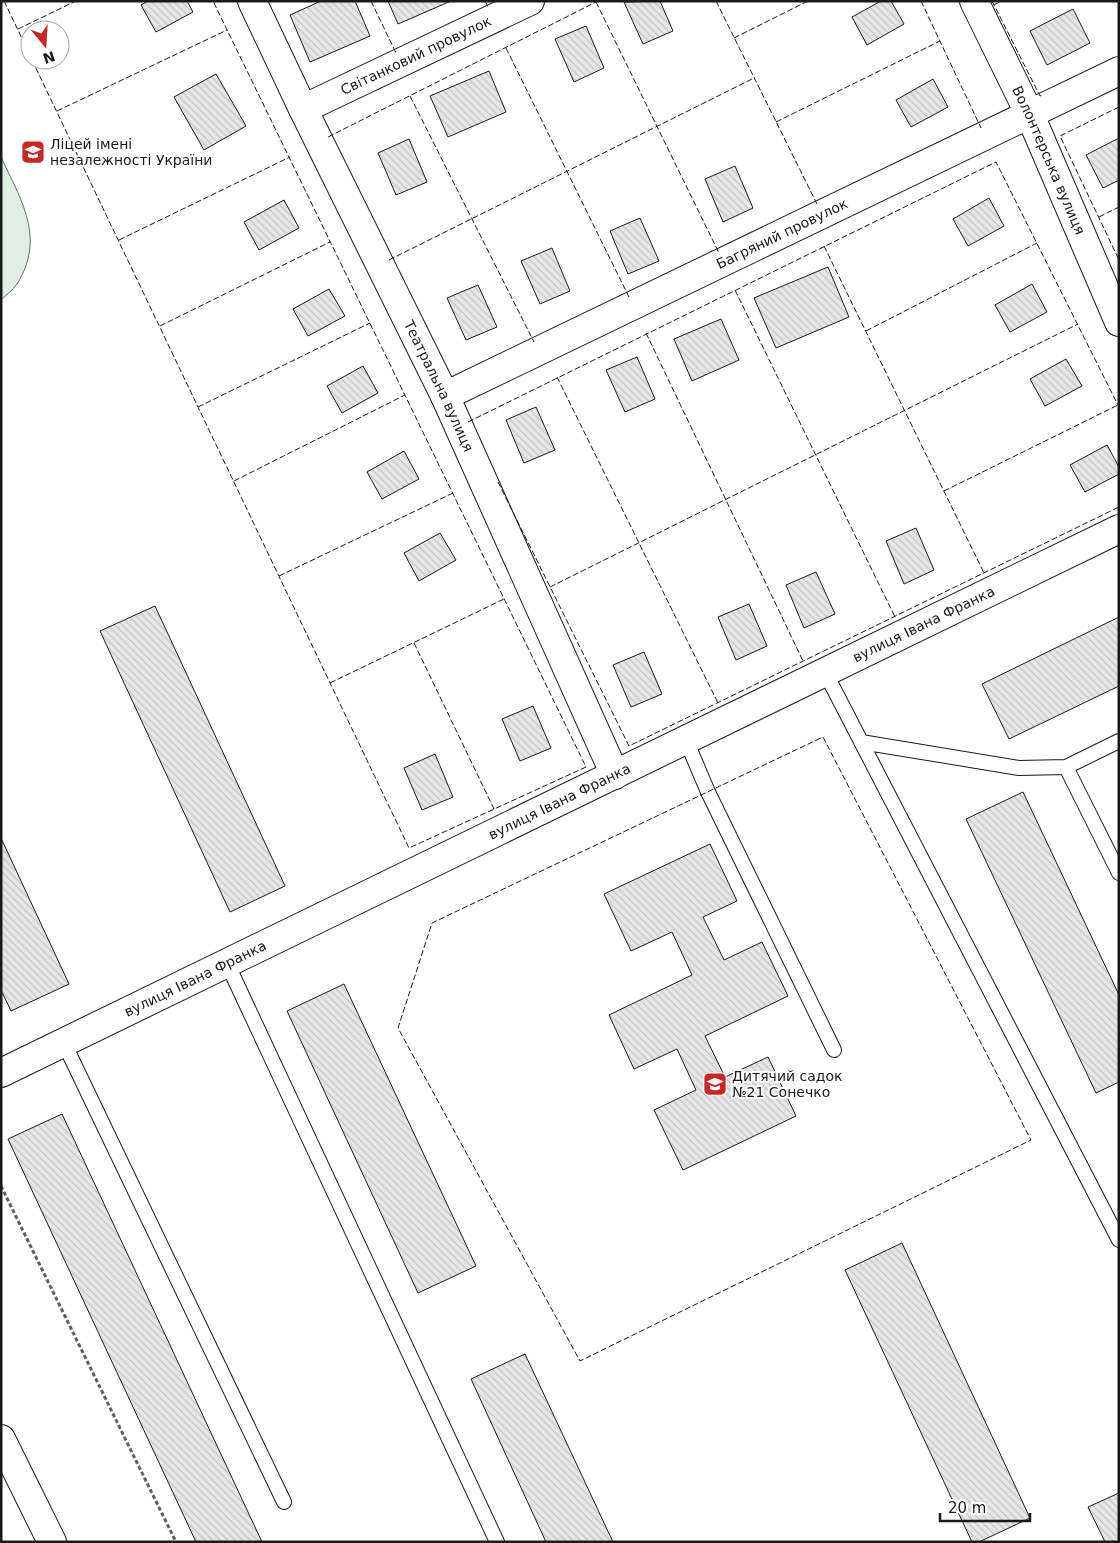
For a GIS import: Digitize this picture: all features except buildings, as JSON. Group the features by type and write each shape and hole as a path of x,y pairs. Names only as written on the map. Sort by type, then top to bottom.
{"street":[{"name":"Театральна вулиця","path":"252,1 303,109 445,396 615,775"},
{"name":"Світанковий провулок","path":"303,109 530,1"},
{"name":"Волонтерська вулиця","path":"974,1 1030,115 1119,322"},
{"name":"Багряний провулок","path":"445,396 1119,71"},
{"name":"вулиця Івана Франка","path":"1,1073 1119,529"},
{"path":"1,1439 52,1542"}],"lane":[{"path":"825,672 1119,1240"},
{"path":"686,740 708,792 834,1050"},
{"path":"861,742 1019,768 1066,767 1119,741"},
{"path":"1066,767 1119,873"},
{"path":"228,963 498,1542"},
{"path":"64,1043 284,1502"}],"path":[{"path":"1,1186 176,1542"}],"green space":[{"path":"1,157 27,219 30,251 17,284 1,300"}],"fence":[{"path":"4,1 20,34"},
{"path":"18,29 76,1"},
{"path":"37,70 409,848 586,767 213,1"},
{"path":"371,1 396,53"},
{"path":"485,1 488,7"},
{"path":"328,137 598,1"},
{"path":"716,1 818,206"},
{"path":"734,38 808,1"},
{"path":"921,1 981,128"},
{"path":"992,1 1040,96 1042,95"},
{"path":"994,5 1001,1"},
{"path":"596,2 719,253"},
{"path":"57,111 227,30"},
{"path":"776,122 940,41"},
{"path":"506,48 629,297"},
{"path":"389,260 754,78"},
{"path":"410,96 534,342"},
{"path":"1119,107 1060,136 1119,260"},
{"path":"119,240 290,157"},
{"path":"468,422 996,162 1119,407"},
{"path":"1099,217 1119,207"},
{"path":"160,326 330,242"},
{"path":"866,331 1037,243"},
{"path":"824,246 984,573"},
{"path":"735,290 895,617"},
{"path":"198,407 370,323"},
{"path":"550,587 1078,324"},
{"path":"646,333 803,661"},
{"path":"557,377 718,703"},
{"path":"234,481 405,395"},
{"path":"944,491 1118,405"},
{"path":"498,482 629,746 1119,507"},
{"path":"279,576 453,493"},
{"path":"330,683 504,599"},
{"path":"414,643 494,809"},
{"path":"823,737 1031,1140 580,1361 398,1028 432,923 823,737"}],"place":[{"name":"Ліцей імені незалежності України","path":"33,152"},
{"name":"Дитячий садок №21 Сонечко","path":"715,1084"}]}
